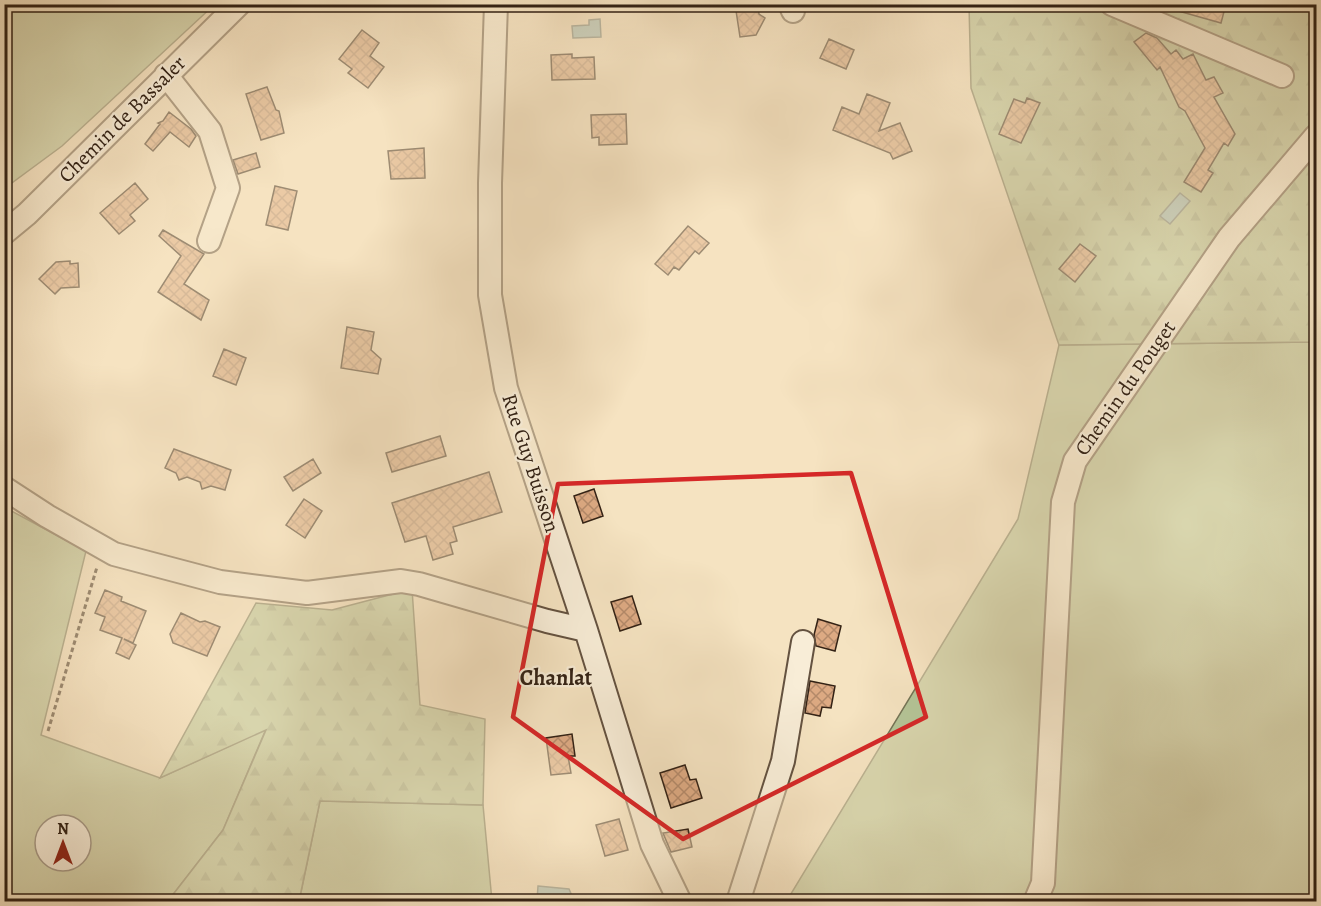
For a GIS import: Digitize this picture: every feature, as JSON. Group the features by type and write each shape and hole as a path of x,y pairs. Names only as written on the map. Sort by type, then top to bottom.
{"street":[{"name":"Chemin de Bassaler","path":"4,233 27,214 238,4"},
{"name":"Rue Guy Buisson","path":"496,4 490,183 490,295 506,388 586,630 652,844 680,902"},
{"path":"1112,4 1282,76"},
{"path":"166,75 210,131 228,188 209,241"},
{"name":"Chemin du Pouget","path":"1035,902 1042,883 1063,502 1075,461 1229,238 1317,136"},
{"path":"4,488 47,516 114,554 220,582 307,593 401,581 586,630"},
{"path":"738,902 783,761 803,642"}],"path":[{"path":"48,731 103,548"}],"highlighted area":[{"path":"851,473 926,717 683,839 513,717 558,484"}],"green space":[{"path":"5,4 214,5 62,146 5,188"},
{"path":"969,5 1316,5 1316,342 1059,345 971,88"},
{"path":"1316,342 1316,901 786,902 1018,519 1059,345"},
{"path":"4,507 86,551 41,735 160,778 266,729 223,830 168,901 5,901"},
{"path":"412,589 420,705 485,719 483,805 320,801 299,901 168,901 223,830 266,730 160,778 256,603 332,610"},
{"path":"320,801 483,805 492,901 299,902"}],"water":[{"path":"600,19 601,37 573,38 572,26 589,25 589,20"},
{"path":"1180,193 1190,201 1170,224 1160,216"},
{"path":"538,886 569,889 572,896 568,901 537,900"}],"building":[{"path":"735,4 757,4 759,14 765,18 756,35 740,37"},
{"path":"1171,4 1226,4 1221,23 1171,9"},
{"path":"362,30 379,43 370,56 384,67 368,88 348,73 352,69 339,59"},
{"path":"1146,33 1157,38 1171,54 1176,50 1183,59 1193,54 1206,80 1214,77 1223,93 1214,97 1235,134 1228,146 1224,143 1208,170 1213,173 1201,192 1184,182 1205,148 1185,111 1179,107 1160,67 1157,70 1134,42"},
{"path":"829,39 854,50 846,69 820,58"},
{"path":"572,54 572,58 594,57 595,79 552,80 551,55"},
{"path":"267,87 276,110 279,111 284,133 261,140 246,94"},
{"path":"867,94 890,103 879,131 900,123 912,151 893,159 890,153 833,130 842,107 859,114"},
{"path":"1027,98 1040,103 1021,143 999,134 1014,99 1025,103"},
{"path":"169,112 191,129 196,136 189,147 170,132 153,151 145,144 160,124 158,123 163,121"},
{"path":"626,114 627,144 599,145 599,137 592,138 591,115"},
{"path":"424,148 425,178 391,179 388,151"},
{"path":"256,153 260,167 238,174 233,160"},
{"path":"135,183 148,199 130,215 135,221 119,234 100,213"},
{"path":"275,186 297,191 288,230 266,225"},
{"path":"688,226 709,243 699,254 695,251 679,270 674,267 668,275 655,264"},
{"path":"163,230 204,254 184,284 209,300 201,320 158,292 181,256 159,236"},
{"path":"1080,244 1096,256 1075,282 1059,269"},
{"path":"70,261 70,264 78,263 79,287 61,288 55,294 39,279 56,262"},
{"path":"347,327 374,332 371,350 381,359 378,374 341,368"},
{"path":"224,349 246,358 236,385 213,376"},
{"path":"440,436 446,456 392,472 386,453"},
{"path":"174,449 231,470 225,490 211,486 202,489 200,482 187,477 179,480 176,473 165,468"},
{"path":"313,459 321,473 293,491 284,477"},
{"path":"489,472 502,512 453,527 457,541 450,543 453,554 433,560 426,536 405,542 392,503"},
{"path":"594,489 603,516 583,523 574,496"},
{"path":"304,499 322,511 305,538 286,525"},
{"path":"105,590 122,597 121,601 146,611 133,643 124,639 136,645 129,659 116,653 122,638 100,630 105,617 95,613"},
{"path":"632,596 641,624 620,631 611,602"},
{"path":"181,613 200,622 205,621 220,627 207,656 173,643 170,634"},
{"path":"818,619 841,626 835,651 816,646 814,635"},
{"path":"810,681 835,686 831,708 822,707 820,716 805,713"},
{"path":"572,734 575,756 568,756 571,773 551,775 546,738"},
{"path":"685,765 690,780 696,779 702,798 671,808 660,773"},
{"path":"619,819 628,850 605,856 596,825"},
{"path":"688,829 692,847 671,852 663,833"}],"district":[{"name":"Chanlat","path":"556,677"}]}
